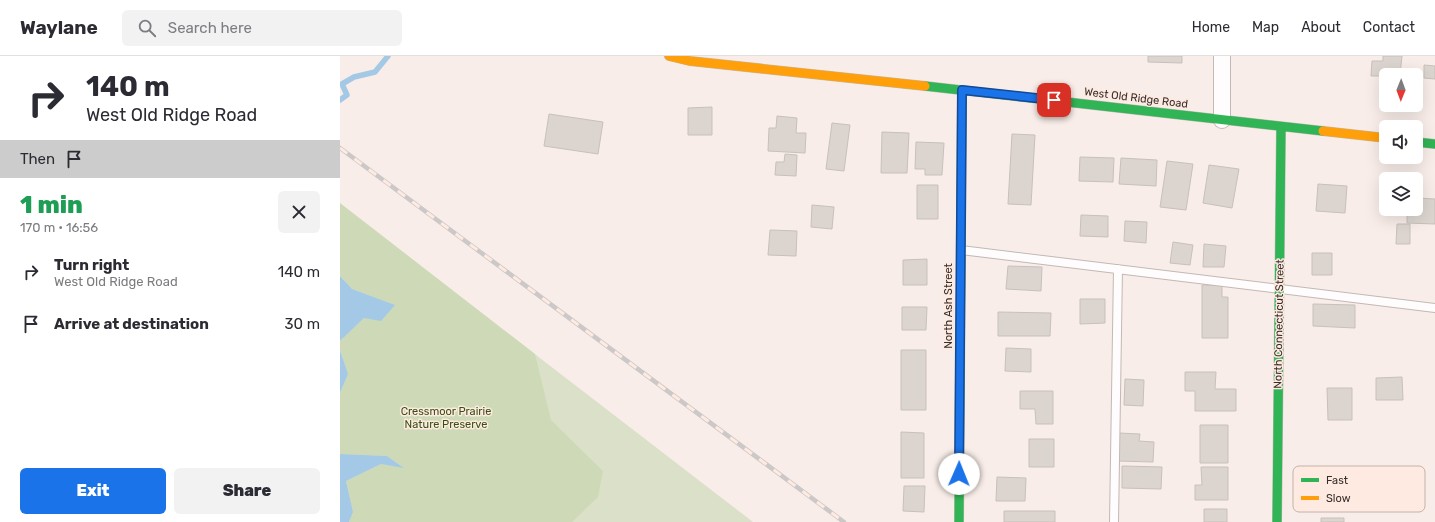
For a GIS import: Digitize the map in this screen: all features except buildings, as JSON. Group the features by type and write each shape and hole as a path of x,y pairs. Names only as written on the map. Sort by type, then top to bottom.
{"street":[{"name":"West Old Ridge Road","path":"669,56 690,61 1379,137"},
{"path":"1222,56 1222,120"},
{"name":"North Ash Street","path":"958,522 962,90"},
{"name":"North Connecticut Street","path":"1277,522 1281,127"},
{"path":"1423,143 1435,144"}],"lane":[{"path":"961,250 1435,308"},
{"path":"1114,522 1118,269"}],"green space":[{"name":"Cressmoor Prairie Nature Preserve","path":"340,203 535,354 551,420 603,471 598,497 572,522 349,522 353,512 346,481 381,464 403,467 387,456 340,454 340,393 348,374 340,350 340,341 365,317 395,305 352,289 340,276"},
{"name":"Cressmoor Prairie Nature Preserve","path":"346,209 753,522 340,522"}],"water":[{"path":"340,276 352,289 395,305 381,321 364,318 340,341"},
{"path":"340,350 348,374 340,393"},
{"path":"340,454 387,456 404,468 381,464 346,481 353,512 349,522 340,522"}],"waterway":[{"path":"340,100 347,95 342,84 354,77 375,72 388,56"}],"railway":[{"path":"340,148 844,522"}],"traffic: fast":[{"path":"925,86 1323,131"},
{"path":"959,522 962,90"},
{"path":"1277,522 1281,127"},
{"path":"1423,143 1435,144"}],"traffic: slow":[{"path":"669,56 690,61 925,86"},
{"path":"1323,131 1379,137"}],"route":[{"path":"959,474 962,90 1054,100"}]}
